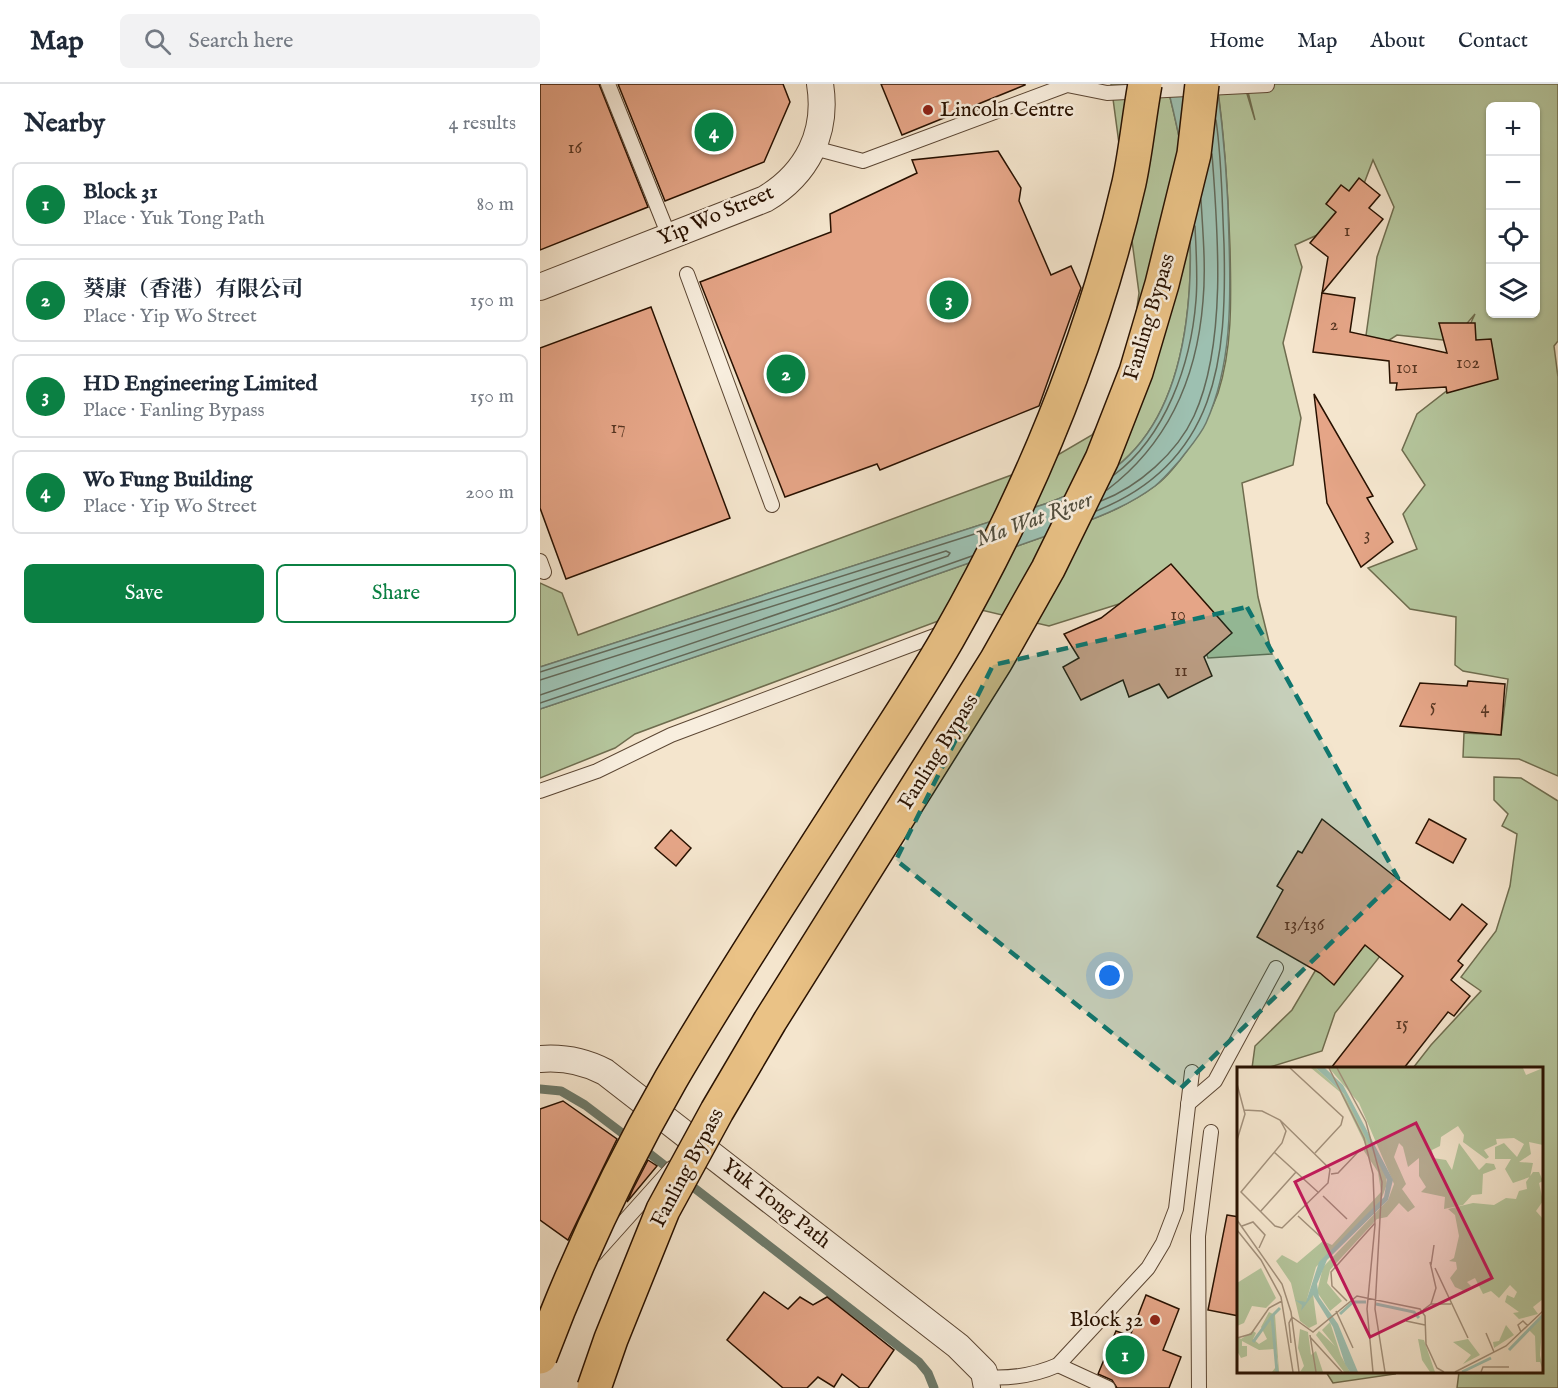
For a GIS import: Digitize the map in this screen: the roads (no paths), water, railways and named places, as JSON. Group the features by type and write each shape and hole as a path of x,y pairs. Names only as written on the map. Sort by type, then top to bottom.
{"highway":[{"path":"540,1357 555,1315 615,1184 670,1081 947,640 1012,515 1070,381 1101,288 1130,179 1144,84"},
{"name":"Fanling Bypass","path":"594,1388 663,1210 770,1021 996,661 1047,569 1102,459 1136,372 1162,284 1194,154 1202,84"}],"street":[{"name":"Yip Wo Street","path":"540,287 765,199 780,190 805,164 814,148 822,113 819,84"},
{"name":"Yuk Tong Path","path":"540,1059 564,1058 587,1063 605,1072 958,1346 984,1372 986,1383"}],"lane":[{"path":"609,84 669,236"},
{"path":"814,148 863,161 1067,85 1107,93 1267,85"},
{"path":"687,274 772,505"},
{"path":"540,791 597,771 671,735 969,623"},
{"path":"1188,1104 1215,1081 1276,968"},
{"path":"986,1383 1042,1372 1058,1365 1149,1268 1163,1243 1176,1209 1192,1072"},
{"path":"1199,1388 1198,1236 1212,1132"},
{"path":"579,1272 695,1141"},
{"path":"1058,1365 1108,1388"}],"water":[{"name":"Ma Wat River","path":"1167,84 1217,84 1227,180 1230,285 1228,332 1215,401 1201,433 1162,480 1127,504 1077,525 838,609 540,709 540,667 1048,503 1100,478 1116,467 1144,439 1164,404 1178,364 1186,322 1190,278 1187,193 1179,137"}],"waterway":[{"path":"540,1089 561,1091 585,1105 630,1139"},
{"path":"641,1147 673,1172"},
{"path":"684,1180 919,1362 928,1373 934,1388"}],"place":[{"name":"Lincoln Centre","path":"928,110"},
{"name":"Wo Fung Building","path":"714,132"},
{"name":"HD Engineering Limited","path":"949,300"},
{"name":"葵康（香港）有限公司","path":"786,374"},
{"name":"Block 32","path":"1155,1320"},
{"name":"Block 31","path":"1125,1355"}]}
